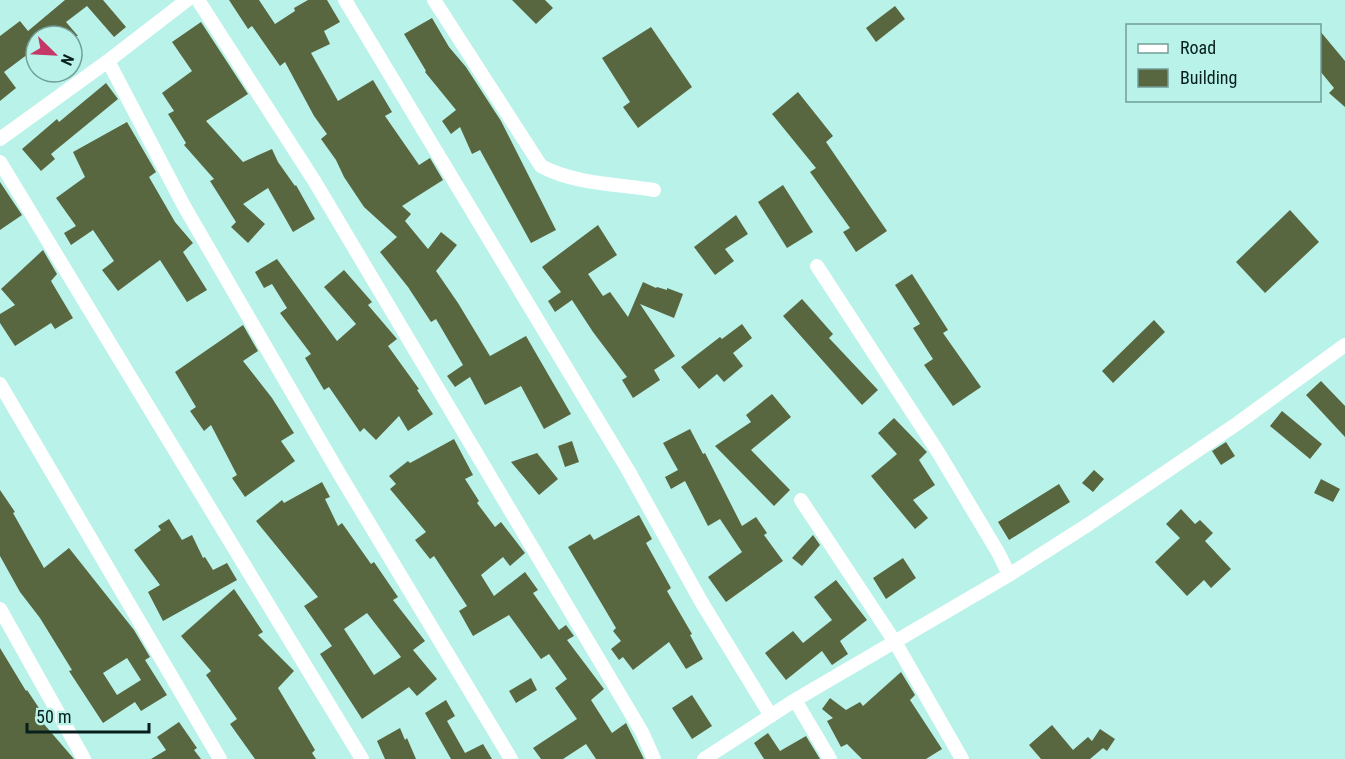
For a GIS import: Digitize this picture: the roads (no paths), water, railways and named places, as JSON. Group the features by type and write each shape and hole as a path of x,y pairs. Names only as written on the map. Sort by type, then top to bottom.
{"street":[{"path":"0,139 108,61 187,0"},
{"path":"198,0 315,182 636,722 654,759"},
{"path":"345,0 622,460 702,603 771,716"},
{"path":"434,0 541,166 554,173 572,177 654,190"},
{"path":"108,61 184,206 340,475 511,759"},
{"path":"0,162 362,759"},
{"path":"817,266 938,452 1010,575"},
{"path":"704,759 795,700 1010,575 1238,423 1345,345"},
{"path":"2,394 220,759"},
{"path":"801,500 895,642 962,759"},
{"path":"0,609 84,759"},
{"path":"795,700 830,759"}]}
